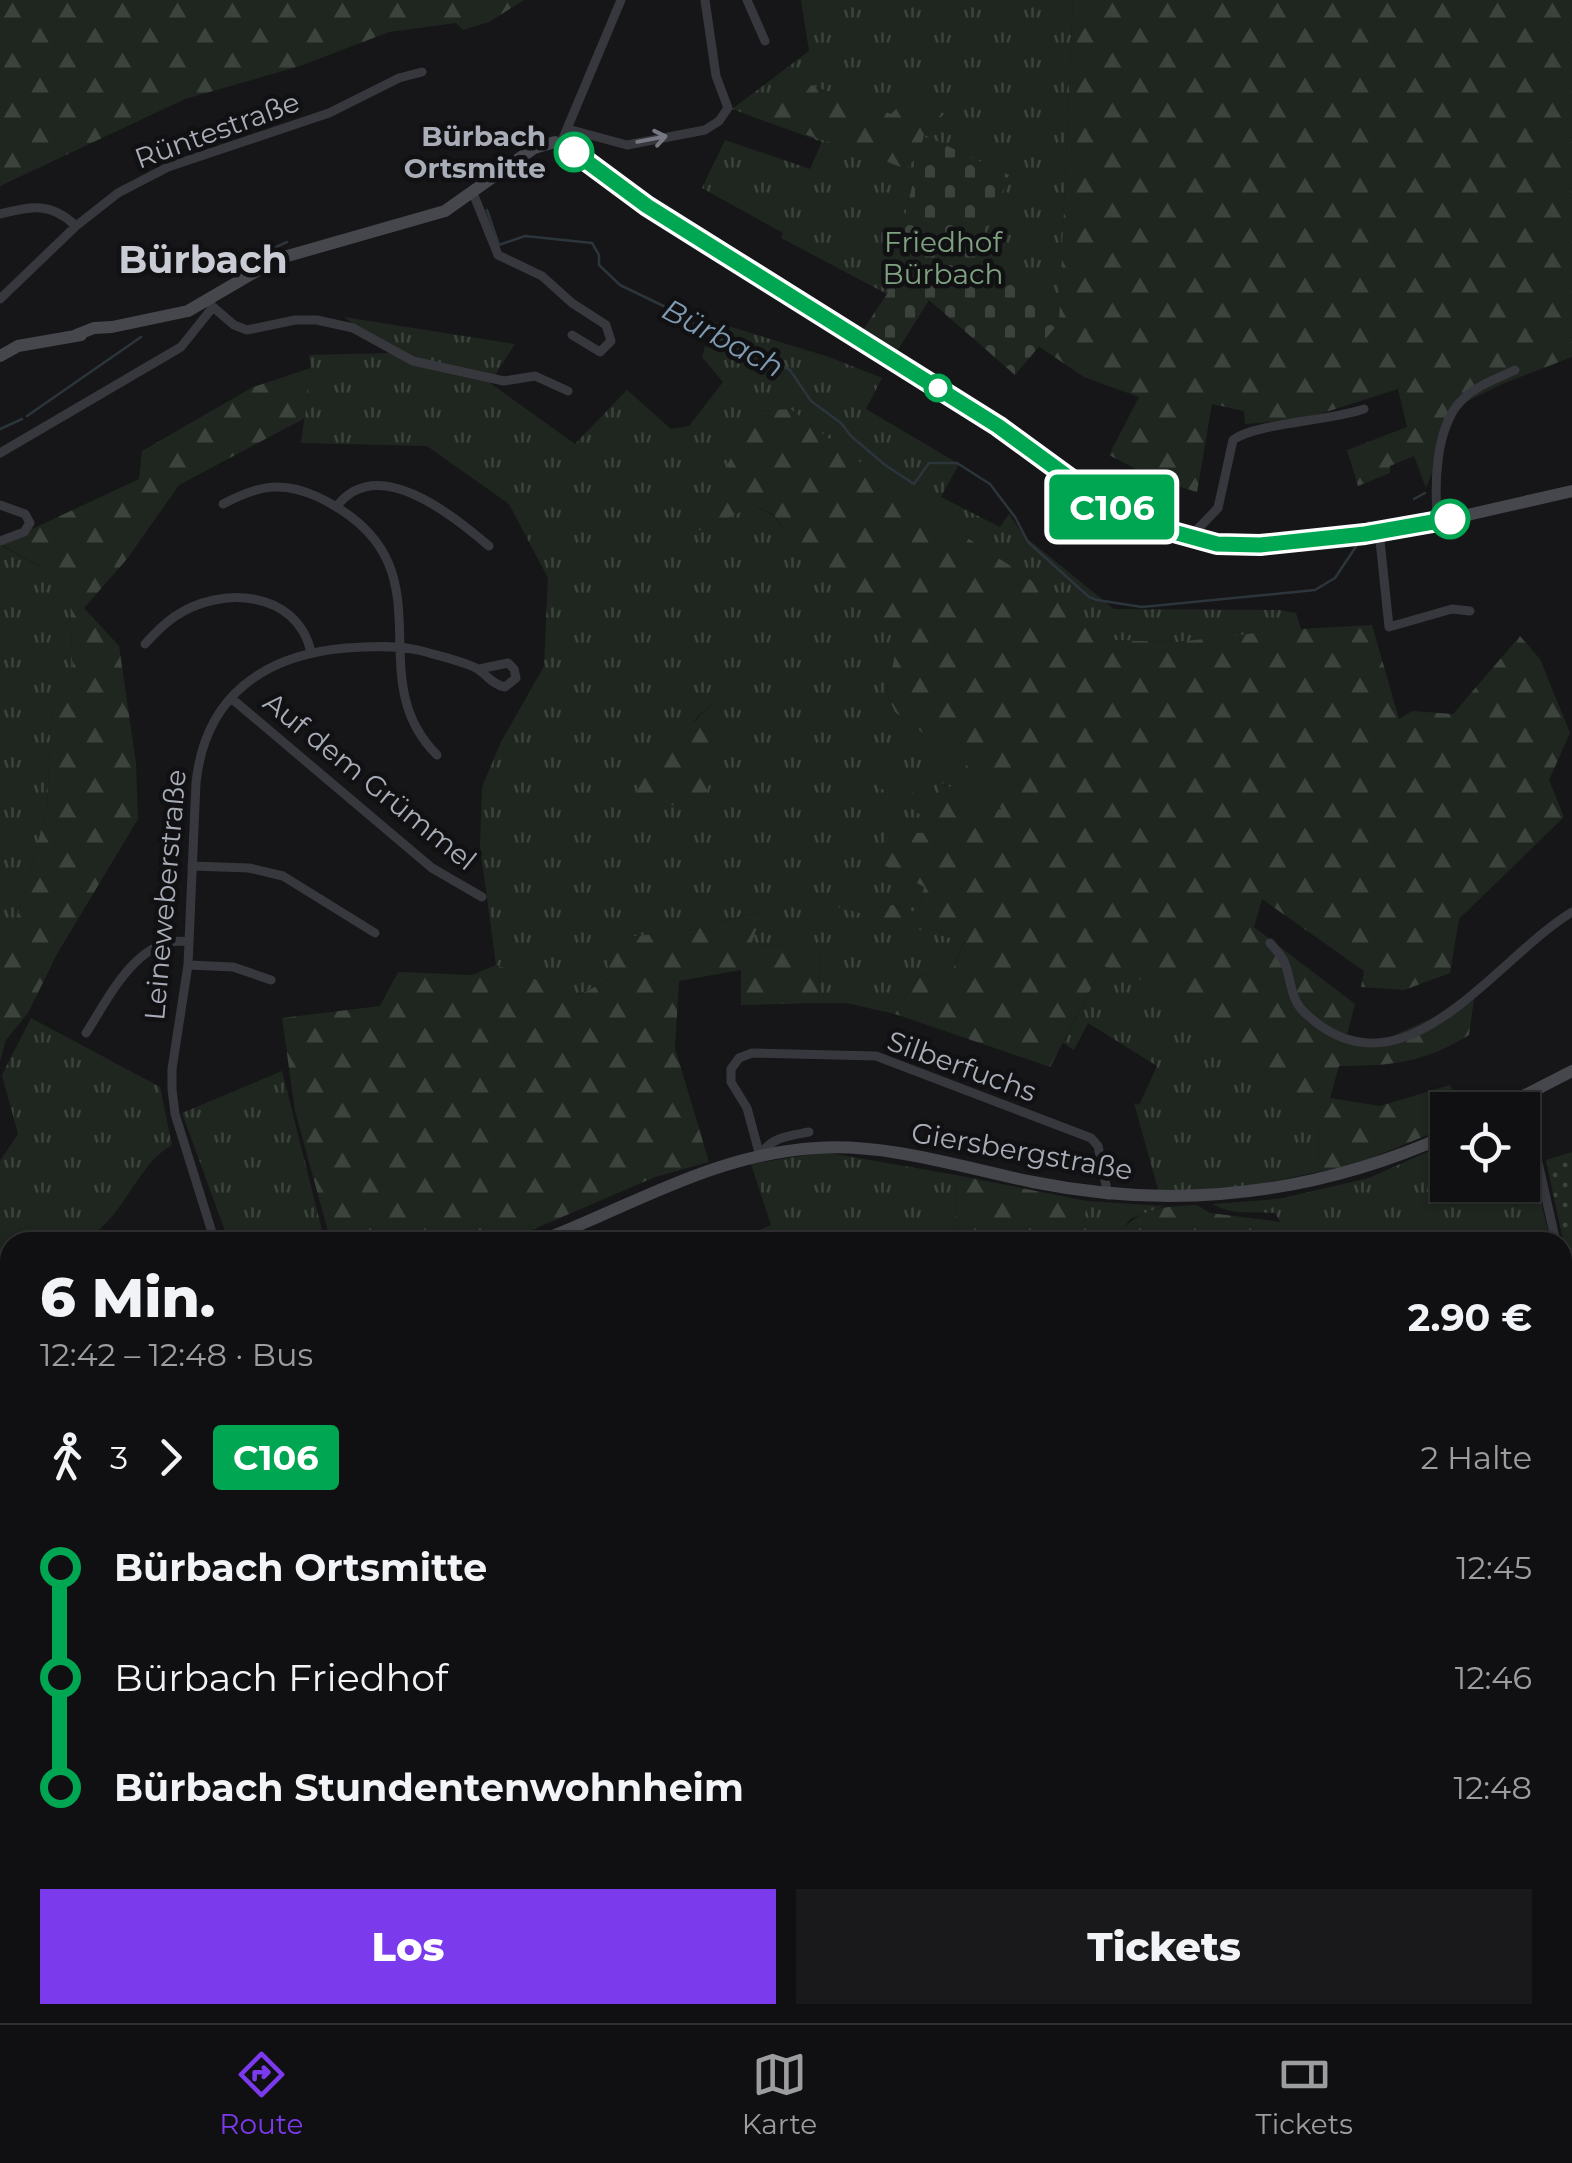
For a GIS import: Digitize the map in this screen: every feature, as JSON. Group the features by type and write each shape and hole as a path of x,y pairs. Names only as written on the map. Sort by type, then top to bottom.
{"street":[{"path":"561,143 621,0"},
{"path":"568,129 627,144 705,130 719,121 728,108 716,76 706,0"},
{"path":"747,0 766,41"},
{"name":"Rüntestraße","path":"0,299 76,226 118,193 168,167 328,113 399,78 422,72"},
{"path":"2,355 18,346 76,336 94,328 171,316 227,293 298,251 445,211 534,148 548,142 561,143 647,206 998,426 1104,503 1148,525 1217,544 1260,545 1379,532 1572,491"},
{"path":"472,193 498,255 542,276 572,303 606,325 611,341 600,352 572,335"},
{"path":"0,214 25,208 52,209 62,212 76,226"},
{"path":"210,301 234,325 247,330 317,320 353,328 413,361 504,381 535,376 568,391"},
{"path":"0,453 181,347 210,301"},
{"path":"1438,521 1434,492 1448,423 1458,404 1478,388 1514,370"},
{"path":"1190,537 1218,508 1233,440 1244,432 1307,423 1364,409"},
{"path":"224,504 264,486 310,493 337,506 374,541 394,578 400,606 404,701 413,725 437,755"},
{"path":"337,506 346,495 366,486 405,491 427,500 490,546"},
{"path":"0,504 25,514 30,523 24,532 0,541"},
{"path":"1379,532 1390,627 1452,609 1470,612"},
{"path":"145,644 176,615 212,600 240,597 258,599 292,615 308,639 311,652"},
{"name":"Leineweberstraße","path":"212,1232 175,1114 172,1089 188,964 198,759 219,712 257,674 311,652 401,647 478,669"},
{"name":"Auf dem Grümmel","path":"231,698 432,868 482,897"},
{"path":"192,866 249,868 283,876 375,933"},
{"path":"1270,943 1282,958 1305,1013 1350,1040 1387,1043 1441,1020 1572,912"},
{"path":"86,1034 139,960 158,945 175,940 188,942"},
{"path":"188,964 233,967 271,980"},
{"name":"Silberfuchs","path":"760,1156 747,1108 732,1082 731,1069 739,1058 752,1054 876,1056 1092,1138 1098,1146 1108,1194"},
{"path":"1536,1092 1572,1072"},
{"name":"Giersbergstraße","path":"760,1156 765,1145 774,1140 809,1132"},
{"name":"Giersbergstraße","path":"561,1232 682,1179 760,1156 815,1148 855,1149 1108,1194 1206,1197 1293,1186 1365,1168 1430,1141"},
{"path":"1540,1171 1554,1232"},
{"path":"0,1362 0,1383"}],"green space":[{"path":"0,0 524,0 489,22 463,30 456,23 389,32 300,66 185,99 0,186"},
{"path":"801,0 1073,0 1059,323 984,239 924,136 887,294 781,238 783,233 702,188 725,140 810,169 822,142 732,109 809,51"},
{"path":"1073,0 1572,0 1572,357 1460,405 1426,488 1414,456 1390,466 1390,473 1358,486 1347,450 1407,427 1398,389 1304,419 1245,424 1244,411 1212,404 1197,492 1157,480 1109,455 1139,397 1084,377 1038,346 1059,322"},
{"path":"811,85 891,114 909,96 931,102 944,114 924,135 920,153 906,169 751,116 754,104 774,96 800,101"},
{"name":"Friedhof Bürbach","path":"924,135 1009,175 984,239 1059,323 1015,375 929,300 896,353 863,330 887,294"},
{"path":"344,317 515,344 490,383 575,444 627,390 671,429 689,426 723,382 702,357 712,321 829,357 882,378 866,409 959,464 941,497 1000,527 1009,514 1023,535 1114,609 1279,610 1296,613 1301,629 1177,642 1105,640 1023,574 915,504 790,409 756,411 730,463 710,528 753,505 774,516 788,535 795,556 901,635 886,693 895,712 993,785 1002,812 942,783 937,803 878,786 947,832 889,835 881,863 924,887 918,913 857,894 964,941 949,979 920,975 895,1014 846,1003 818,1003 821,951 801,946 750,945 761,911 696,929 604,940 610,979 578,995 496,965 480,846 482,787 501,742 544,666 548,578 509,504 427,446 301,443 311,369 309,355 391,353","holes":["714,701 721,706 713,711 701,767 709,783 662,752"]},
{"path":"311,368 305,418 179,485 127,559 84,608 119,646 136,763 138,819 57,954 28,1013 6,1040 0,1061 0,941 15,926 47,808 52,704 73,680 70,597 54,574 0,544 139,479 142,451 253,387"},
{"path":"790,409 915,504 1023,574 1106,640 1177,642 1372,625 1399,719 1412,711 1453,714 1520,636 1540,659 1570,733 1549,780 1564,817 1459,919 1450,973 1404,990 1361,987 1364,971 1262,899 1254,927 1355,1004 1347,1035 1379,1042 1474,999 1469,1035 1437,1052 1407,1061 1339,1066 1330,1098 1380,1106 1450,1085 1453,1092 1430,1092 1430,1134 1354,1165 1318,1172 1319,1122 1304,1100 1278,1077 1211,1039 1199,1018 1150,983 1103,966 1050,1067 895,1014 920,975 949,979 964,942 838,907 857,894 918,913 924,887 880,863 889,834 946,832 878,786 882,778 936,803 941,783 1001,810 993,785 895,712 886,693 900,635 795,556 788,535 774,515 753,505 710,528 692,531 756,411"},
{"path":"0,545 54,574 70,597 73,680 52,704 47,808 15,926 0,941"},
{"path":"714,701 722,705 714,712 729,743 702,767 709,783 707,792 674,805 643,806 638,798 640,761 662,752 660,737 670,724 695,721"},
{"path":"762,911 751,945 801,946 821,951 818,1003 741,1005 741,970 679,981 675,1048 709,1162 655,1177 527,1232 328,1232 295,1111 282,1018 380,1006 398,972 472,975 496,965 579,995 610,979 603,940 696,929"},
{"path":"1103,966 1150,983 1200,1018 1211,1039 1278,1077 1304,1100 1319,1122 1318,1172 1227,1191 1159,1193 1134,1103 1139,1105 1157,1066 1088,1023 1074,1050 1063,1043"},
{"path":"31,1018 160,1087 172,1145 147,1168 114,1214 96,1232 0,1232 0,1161 18,1134 2,1075"},
{"path":"282,1071 322,1232 225,1232 182,1113"},
{"path":"1430,1151 1430,1202 1540,1202 1540,1198 1548,1232 1276,1232 1285,1229 1275,1213 1234,1211 1213,1204 1278,1199 1369,1178"},
{"path":"824,1152 956,1175 955,1226 960,1232 755,1232 771,1225 751,1164"},
{"path":"1572,1152 1572,1232 1561,1232 1546,1160"},
{"path":"956,1175 1087,1201 1087,1232 960,1232 955,1226"},
{"path":"1087,1201 1164,1206 1130,1219 1121,1232 1087,1232"},
{"path":"1197,1205 1210,1213 1281,1222 1286,1230 1121,1232 1140,1215"}],"waterway":[{"name":"Bürbach","path":"487,210 499,245 525,236 592,243 599,255 599,265 620,285 707,332 790,370 811,401 885,465 914,484 929,463 957,463 990,484 1028,542 1089,597 1142,607 1315,590 1335,578 1357,545"},
{"name":"Bürbach","path":"274,248 287,242"},
{"name":"Bürbach","path":"27,416 141,337"},
{"name":"Bürbach","path":"0,429 22,419"},
{"name":"Bürbach","path":"1414,499 1425,493"},
{"name":"Bürbach","path":"1366,525 1369,522"}],"bus line":[{"name":"C106","path":"574,152 647,206 998,426 1098,499 1148,525 1217,544 1241,546 1365,534 1450,519"}],"place":[{"name":"Bürbach Ortsmitte","path":"574,152"}],"district":[{"name":"Bürbach","path":"203,259"}]}
